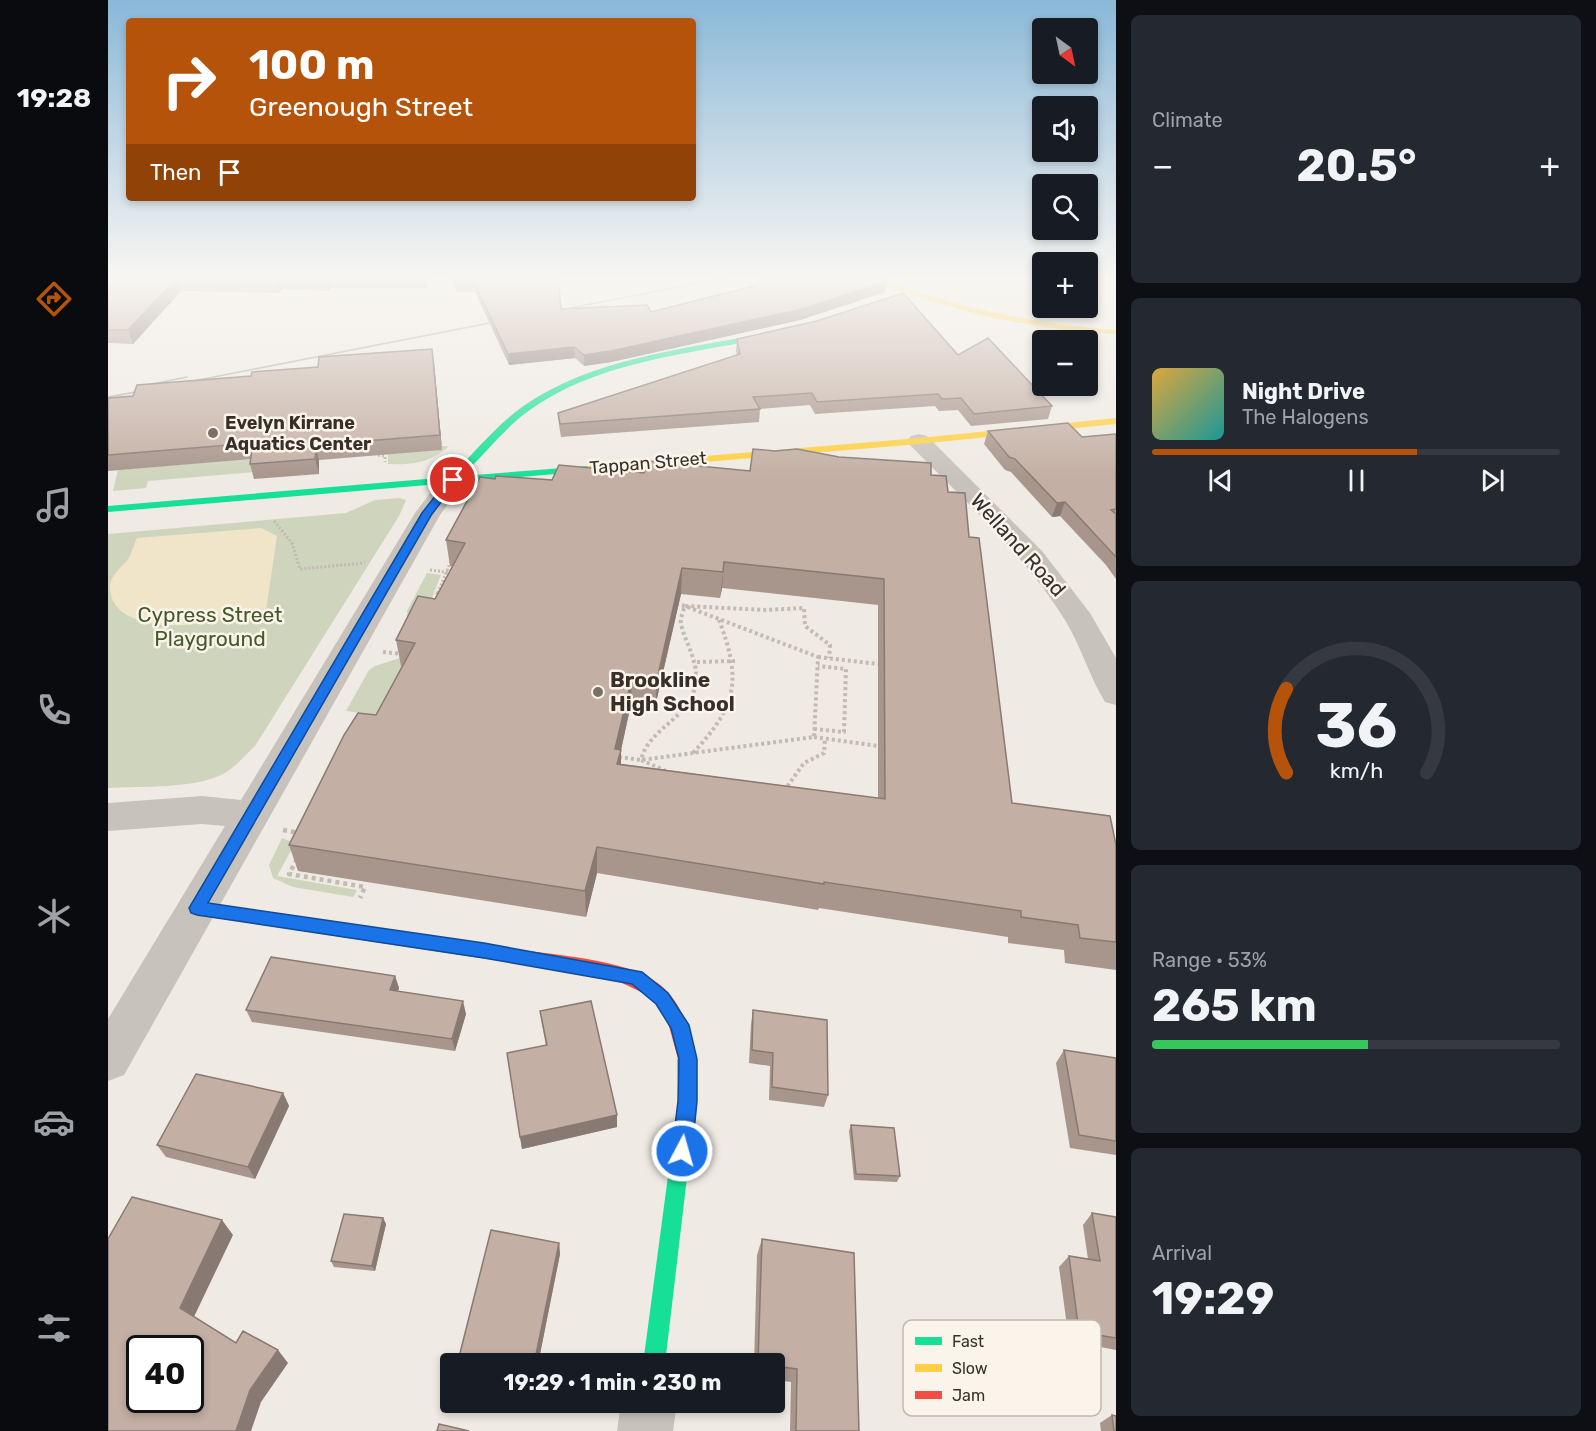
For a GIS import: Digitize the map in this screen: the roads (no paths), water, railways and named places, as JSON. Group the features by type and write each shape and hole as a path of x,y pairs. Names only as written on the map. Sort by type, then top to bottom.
{"street":[{"path":"108,1060 428,513 453,480 471,463 496,432 520,412 551,393 627,367 724,345"},
{"name":"Tappan Street","path":"108,509 919,441 1116,421"},
{"name":"Welland Road","path":"919,441 1006,526 1037,560 1075,612 1104,662 1116,694"},
{"path":"108,817 202,810 252,815"},
{"path":"197,908 484,951 636,977 662,998 680,1025 688,1059 687,1101 655,1353"},
{"path":"645,1431 647,1413"}],"tram line":[{"path":"178,384 378,345"},
{"path":"143,386 187,377"},
{"path":"108,397 152,389"}],"place":[{"name":"Evelyn Kirrane Aquatics Center","path":"213,433"},
{"name":"Brookline High School","path":"598,692"}],"park label":[{"name":"Cypress Street Playground","path":"210,627"}]}
